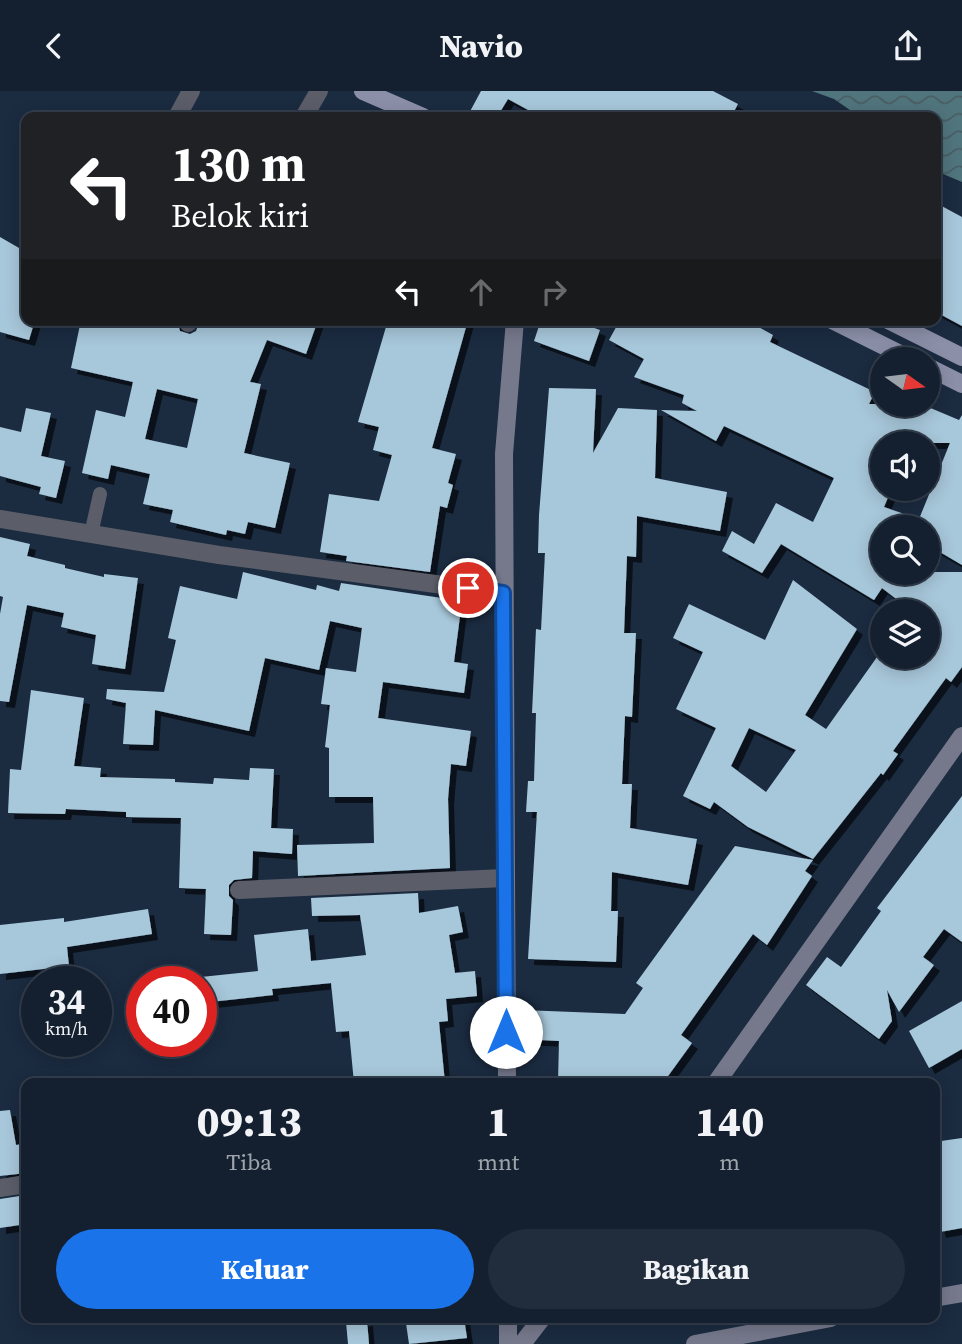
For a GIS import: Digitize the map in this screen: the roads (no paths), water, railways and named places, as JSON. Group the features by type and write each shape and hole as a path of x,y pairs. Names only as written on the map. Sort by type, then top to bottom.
{"main road":[{"path":"363,91 411,112"},
{"path":"844,326 886,347"},
{"path":"900,326 962,356"},
{"path":"940,373 962,384"}],"street":[{"path":"180,112 191,91"},
{"path":"307,112 319,91"},
{"path":"507,1078 504,454 515,326"},
{"path":"0,519 219,555 503,593"},
{"path":"720,1078 962,736"},
{"path":"239,890 505,878"},
{"path":"0,1188 21,1185"},
{"path":"940,1297 962,1293"},
{"path":"508,1323 508,1344"},
{"path":"522,1344 538,1323"},
{"path":"695,1344 761,1324"}],"lane":[{"path":"91,534 100,494"}],"water":[{"path":"812,91 962,91 962,182 941,173 941,112 853,112 834,99"}]}
